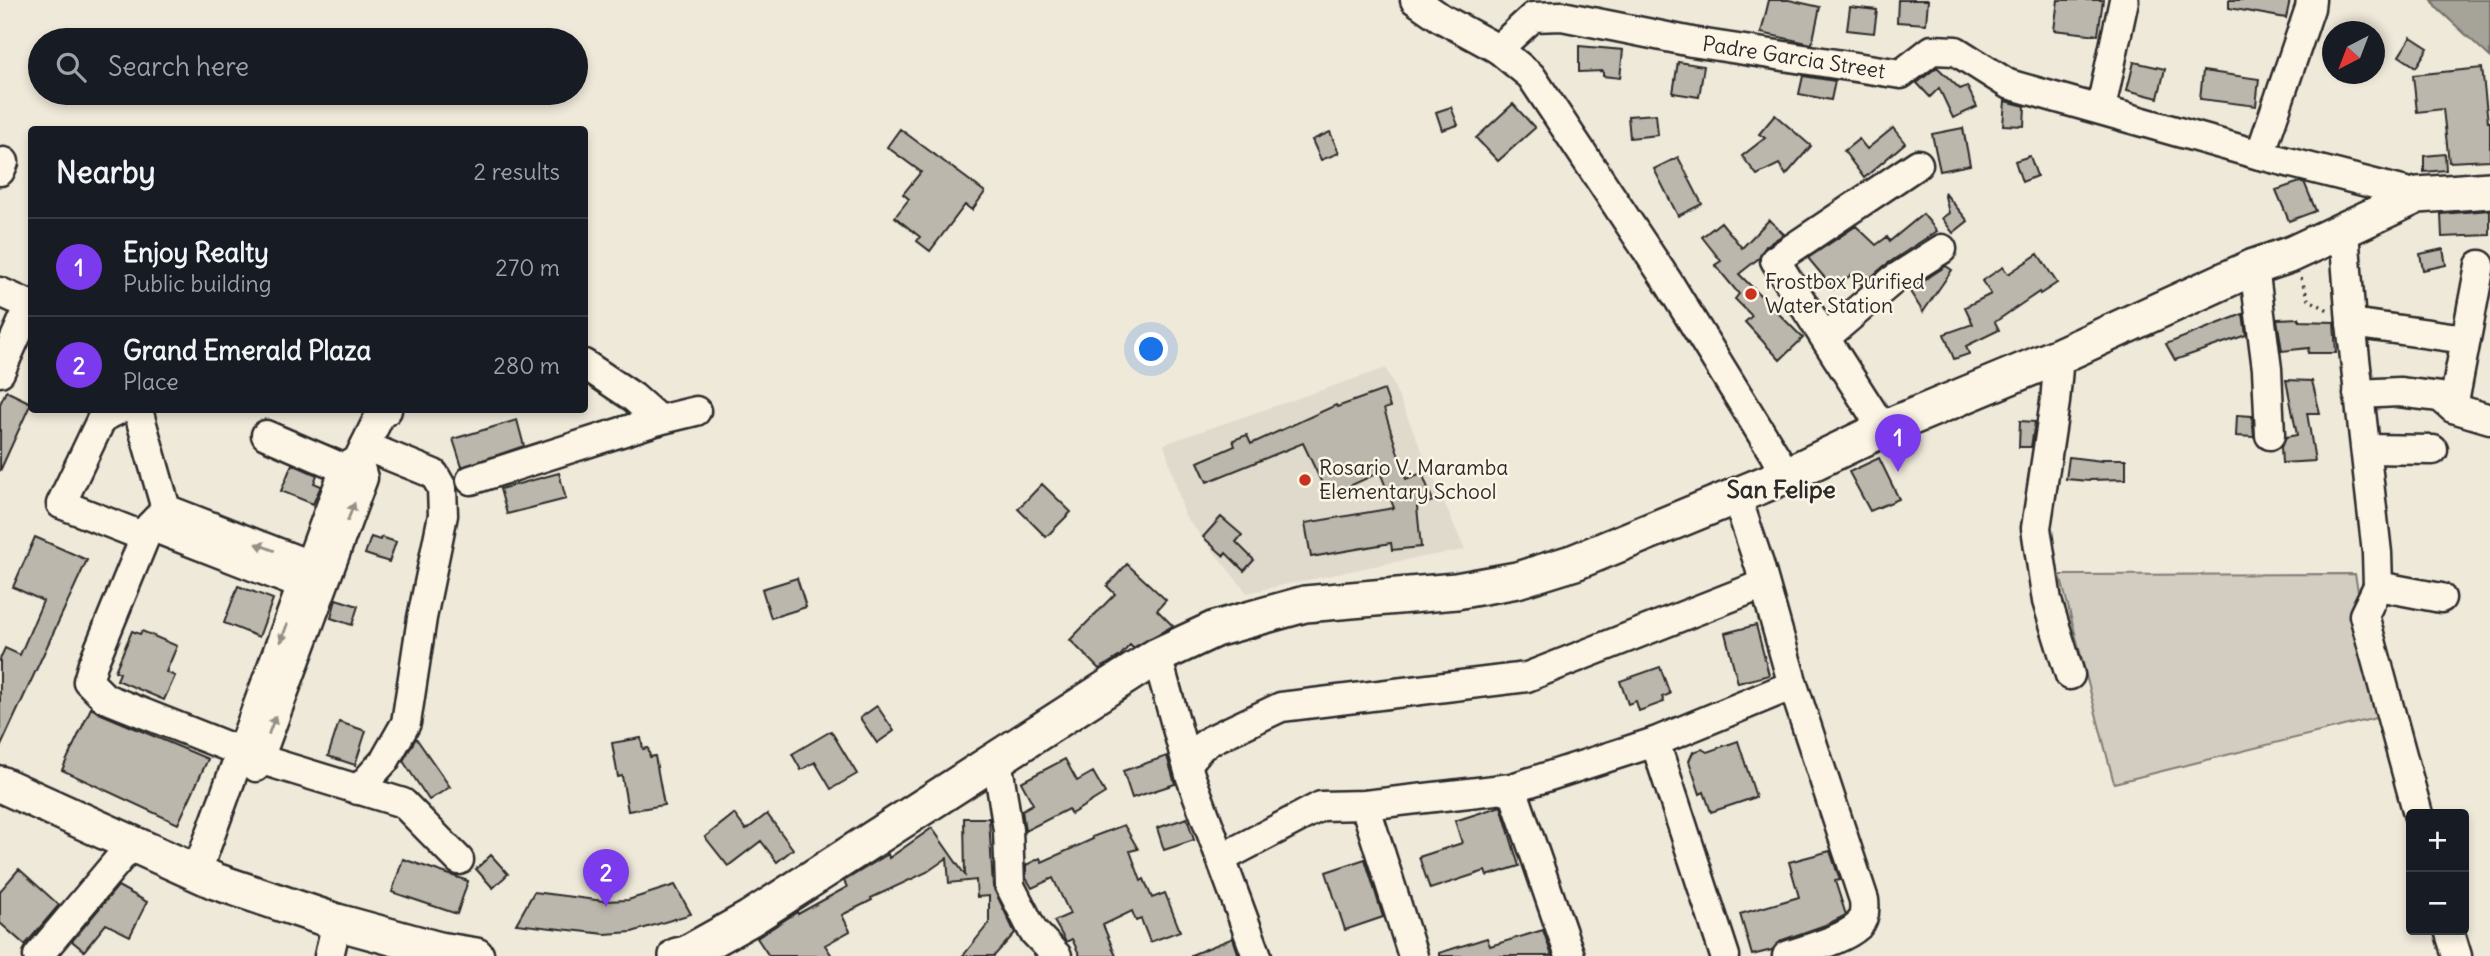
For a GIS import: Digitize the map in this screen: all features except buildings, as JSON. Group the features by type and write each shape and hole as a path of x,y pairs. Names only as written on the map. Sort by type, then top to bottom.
{"main road":[{"path":"683,955 749,919 1157,656 1215,629 1305,604 1456,591 1517,580 1576,562 1787,475 1883,429 2059,356 2254,267 2344,231 2418,195 2490,190"},
{"path":"0,784 206,878 337,922 439,950 476,956"}],"street":[{"path":"1415,0 1497,50 1531,76 1670,285 1787,475"},
{"path":"2101,108 2124,0"},
{"path":"2260,155 2311,0"},
{"name":"Padre Garcia Street","path":"1497,50 1533,18 1562,16 1692,42 1901,74 1932,50 1956,51 2008,83 2260,155 2418,195"},
{"path":"1883,429 1776,260 1918,164"},
{"path":"2344,231 2358,394 2378,553 2378,586 2364,615 2417,809"},
{"path":"1826,337 1894,280 1942,249"},
{"path":"2453,408 2480,265"},
{"path":"2254,267 2267,369 2270,435"},
{"path":"0,292 28,304"},
{"path":"0,372 28,311"},
{"path":"2351,323 2465,338"},
{"path":"2059,356 2055,402 2036,527 2047,601 2070,675"},
{"path":"588,367 633,397 659,420"},
{"path":"2358,394 2399,392 2440,397 2453,408 2490,419"},
{"path":"471,480 659,420 696,411"},
{"path":"113,413 102,418 61,504 154,524 315,579"},
{"path":"121,413 154,524"},
{"path":"138,413 154,524 88,681 105,698 250,755 403,803"},
{"path":"266,435 367,444 433,474 442,488 443,514 422,618 406,723 384,760 358,790"},
{"path":"206,878 367,444"},
{"path":"2366,449 2433,450"},
{"path":"1736,495 1793,685 1864,900 1865,913 1858,925 1839,936 1787,956"},
{"path":"1188,763 1201,747 1212,740 1281,707 1527,677 1764,584"},
{"path":"2378,586 2441,598"},
{"path":"1157,656 1188,763 1256,956"},
{"path":"1222,858 1321,806 1365,805 1512,788 1655,742 1793,685"},
{"path":"1655,742 1725,956"},
{"path":"997,759 1007,830 1010,886 1033,931 1057,956"},
{"path":"384,760 403,803 459,860"},
{"path":"1512,788 1570,956"},
{"path":"1365,805 1413,956"},
{"path":"38,956 131,845"},
{"path":"329,956 337,922"},
{"path":"2450,935 2456,956"}],"path":[{"path":"2292,254 2308,299 2351,323"}],"shaded area":[{"path":"2432,0 2490,0 2490,57 2437,8"},
{"name":"Rosario V. Maramba Elementary School","path":"1386,368 1465,550 1393,562 1247,593 1185,516 1164,444"},
{"path":"2355,574 2380,717 2114,783 2060,575"}],"place":[{"name":"Frostbox Purified Water Station","path":"1751,294"},
{"name":"Enjoy Realty","path":"1898,472"},
{"name":"Rosario V. Maramba Elementary School","path":"1305,480"},
{"name":"Grand Emerald Plaza","path":"606,907"}],"district":[{"name":"San Felipe","path":"1781,490"}]}
